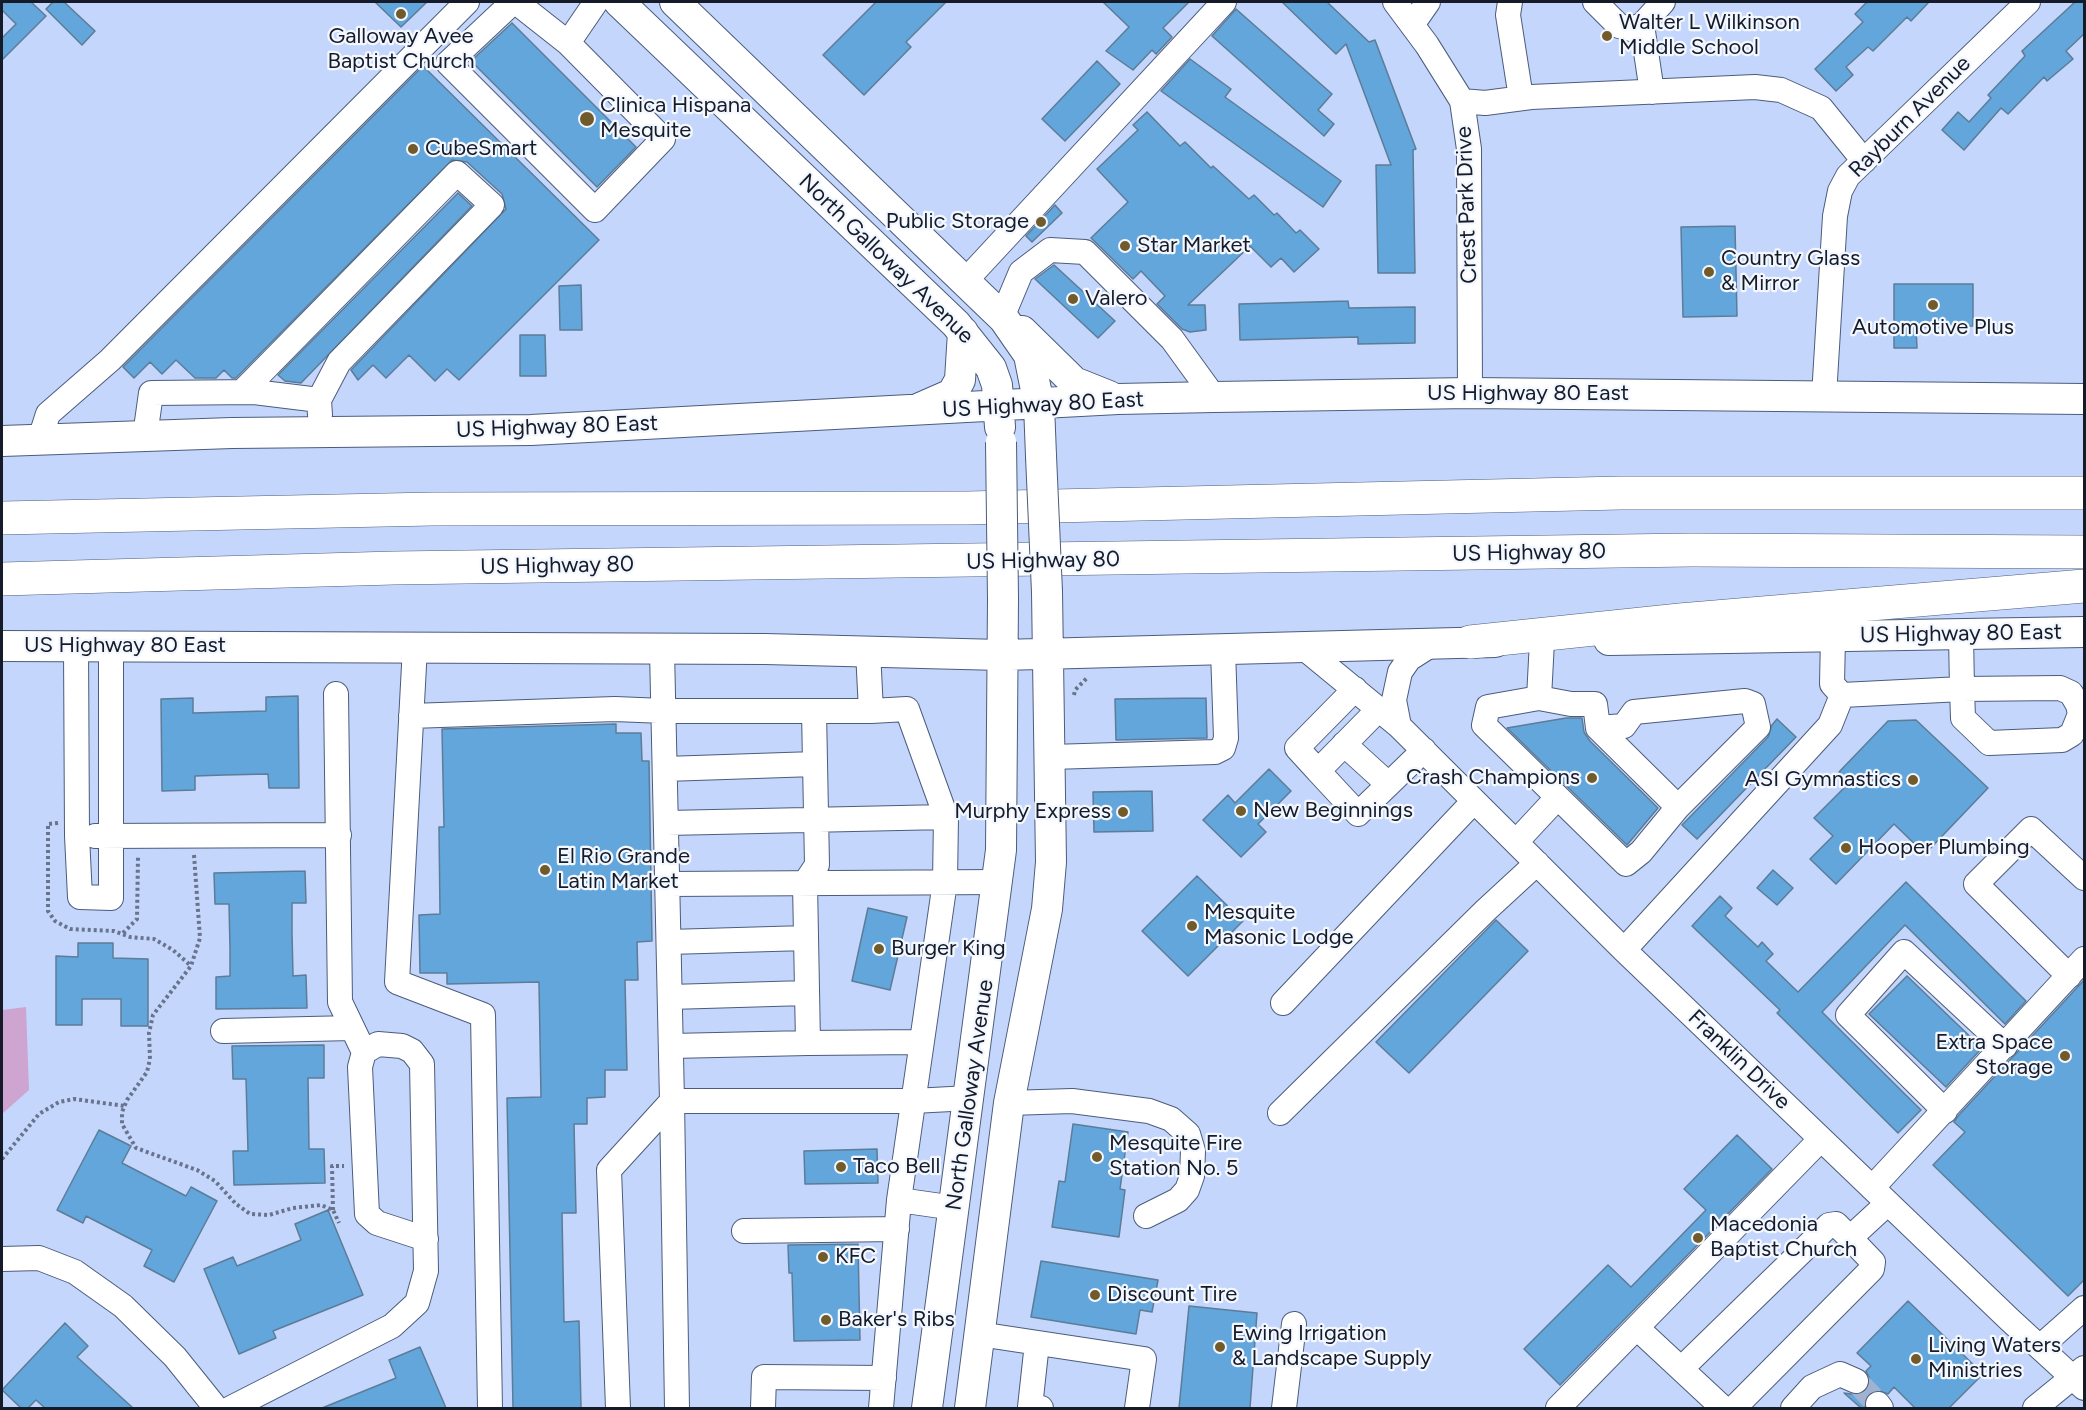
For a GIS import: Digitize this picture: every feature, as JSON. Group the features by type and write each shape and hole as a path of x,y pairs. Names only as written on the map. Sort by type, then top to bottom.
{"highway":[{"path":"2,518 433,509 1000,508 1633,493 2085,493"},
{"name":"US Highway 80","path":"2,579 394,568 1680,550 2085,552"},
{"path":"1470,642 1680,620 2085,586"}],"main road":[{"name":"North Galloway Avenue","path":"620,2 963,332 991,368 1000,407 1004,810 998,882 927,1408"},
{"name":"North Galloway Avenue","path":"675,2 985,299 1005,319 1029,355 1039,405 1050,654 1051,862 1047,909 1009,1103 970,1408"},
{"path":"818,192 845,200 906,257 932,276 985,299 1035,341 1074,382 1118,399"},
{"path":"911,412 944,400 952,394 960,380 963,332"},
{"name":"US Highway 80 East","path":"2,441 320,432 531,430 911,412 1118,399 1470,393 2085,399"},
{"name":"US Highway 80 East","path":"2,645 868,651 1001,655 1470,642 2085,632"},
{"path":"970,1098 1009,1103"}],"street":[{"path":"40,440 48,414 110,360 467,2"},
{"path":"515,2 568,43 663,139 595,210 448,63 515,2"},
{"path":"568,43 596,2"},
{"path":"985,299 1224,2"},
{"name":"Crest Park Drive","path":"1395,2 1462,101 1469,149 1470,393"},
{"path":"1412,25 1428,2"},
{"path":"1510,2 1508,15 1521,98"},
{"path":"1595,2 1619,26 1631,29 1642,25 1663,2"},
{"name":"Rayburn Avenue","path":"1824,396 1835,216 1840,190 1848,176 2028,2"},
{"path":"1642,25 1652,92"},
{"path":"1462,101 1485,103 1521,98 1755,87 1781,90 1821,108 1864,161"},
{"path":"242,392 458,173 492,205 339,362 320,400 320,432"},
{"path":"985,299 1050,250 1085,252 1172,339 1214,398"},
{"path":"145,436 150,393 242,392 320,400"},
{"path":"1842,695 1962,689 2060,688 2071,693 2078,705 2080,714 2077,726 2062,740 1989,743 1963,718 1962,689 1961,635"},
{"path":"1833,637 1832,684 1842,695"},
{"path":"1539,698 1542,641"},
{"path":"1399,726 1394,700 1400,672 1409,659 1434,643"},
{"path":"76,646 77,836 80,897 111,898 111,646"},
{"path":"415,647 397,982 483,1015 490,1408"},
{"name":"Franklin Drive","path":"1304,648 1399,726 1624,950 1880,1196 2040,1347 2081,1378"},
{"path":"662,650 677,1408"},
{"path":"1051,757 1215,752 1223,748 1226,738 1223,650"},
{"path":"868,651 871,711"},
{"path":"1355,689 1297,748 1358,814 1424,750"},
{"path":"336,694 340,1002 364,1052 360,1067 367,1214 377,1223 426,1239"},
{"path":"1624,950 1830,725 1842,695"},
{"path":"1598,728 1624,726 1634,712 1745,701 1753,704 1758,727 1678,807 1641,852 1626,864 1484,725 1488,707 1539,698 1571,704 1595,704 1598,728 1678,807"},
{"path":"411,716 615,709 664,711 907,709 946,817 945,882 899,1200 881,1408"},
{"path":"1318,771 1379,709"},
{"path":"808,1043 805,883 817,865 814,711"},
{"path":"1344,744 1388,784"},
{"path":"665,769 815,764"},
{"path":"1516,842 1557,798"},
{"path":"1283,1003 1474,801"},
{"path":"666,823 946,817"},
{"path":"1850,1238 1946,1111 2077,967 1976,884 2031,829 2085,878"},
{"path":"77,836 339,835"},
{"path":"1280,1113 1486,910 1537,863"},
{"path":"668,884 998,882"},
{"path":"669,942 806,938"},
{"path":"1946,1111 1848,1015 1904,952 2005,1046"},
{"path":"670,997 806,993"},
{"path":"224,1031 352,1028"},
{"path":"671,1046 921,1042"},
{"path":"231,1408 392,1326 417,1303 426,1271 422,1064 412,1051 402,1046 378,1044 364,1052"},
{"path":"618,1408 609,1170 672,1101 913,1101 970,1098"},
{"path":"1009,1103 1072,1101 1149,1111 1171,1119 1188,1134 1193,1151 1192,1176 1187,1190 1178,1200 1146,1216"},
{"path":"1558,1408 1821,1139"},
{"path":"899,1200 955,1208"},
{"path":"1681,1369 1829,1225 1836,1224 1874,1262 1872,1269 1734,1408"},
{"path":"744,1231 897,1229"},
{"path":"2,1259 39,1258 75,1272 123,1306 175,1357 216,1408"},
{"path":"2040,1347 2085,1308"},
{"path":"1284,1408 1294,1324"},
{"path":"1637,1328 1723,1408"},
{"path":"979,1334 1144,1359 1137,1408"},
{"path":"1037,1343 1030,1407 1041,1408"},
{"path":"1793,1408 1812,1387 1840,1374 1856,1381"},
{"path":"763,1408 764,1377 884,1378"},
{"path":"2035,1408 2081,1378"}],"path":[{"path":"1074,702 1075,690 1091,675"},
{"path":"123,933 133,927 139,910 137,836"},
{"path":"195,836 194,875 202,926 200,938 191,966 153,1015 149,1033 150,1059 147,1072 124,1106 122,1124 136,1148 197,1170 214,1181 236,1204 250,1214 269,1215 321,1205 333,1210"},
{"path":"2,1160 39,1114 59,1102 74,1099 124,1106"},
{"path":"339,1223 333,1210 332,1166 364,1164"}],"shaded area":[{"path":"26,1007 29,1090 2,1114 2,1010"}],"building":[{"path":"2,2 31,2 46,16 2,60 2,38 16,24 2,10"},
{"path":"53,2 64,2 95,31 82,45 46,9"},
{"name":"Galloway Avee Baptist Church","path":"375,2 427,2 401,27"},
{"path":"876,2 946,2 906,42 911,47 864,95 823,55"},
{"path":"1103,2 1189,2 1163,28 1172,37 1156,54 1152,50 1133,70 1106,51 1129,27"},
{"path":"1282,2 1327,2 1369,42 1375,40 1416,149 1413,150 1415,273 1378,273 1376,165 1391,165 1346,44 1336,54"},
{"path":"1867,2 1929,2 1911,21 1907,17 1873,51 1868,47 1846,67 1853,75 1836,91 1815,69 1863,22 1855,14"},
{"path":"2075,2 2085,2 2085,33 2066,51 2073,59 2047,81 2044,77 2008,114 2001,108 1964,150 1942,130 1958,112 1969,122 1991,98 1988,95 2025,56 2022,51"},
{"path":"1236,9 1332,94 1318,110 1334,124 1324,136 1212,36"},
{"path":"512,23 636,147 597,187 471,61"},
{"path":"1190,59 1231,89 1225,97 1341,181 1323,207 1161,91"},
{"path":"1097,61 1120,84 1065,141 1042,119"},
{"path":"423,66 599,240 459,380 447,369 435,381 409,355 386,378 373,365 358,380 351,370 506,209 502,194 467,162 452,160 236,378 232,378 224,370 216,378 195,378 176,360 162,374 150,362 134,378 123,367"},
{"path":"1147,112 1180,146 1185,142 1211,168 1213,166 1249,199 1254,195 1274,215 1277,213 1296,233 1300,230 1319,249 1294,272 1281,258 1271,267 1250,246 1188,305 1205,305 1206,330 1190,332 1182,329 1157,304 1165,296 1141,271 1133,279 1091,238 1128,202 1097,169 1138,130 1133,125"},
{"path":"458,193 472,206 301,383 285,381 278,375"},
{"path":"1055,205 1062,213 1032,242 1026,236"},
{"name":"Country Glass & Mirror","path":"1735,226 1737,316 1683,317 1681,227"},
{"name":"Valero","path":"1054,265 1115,321 1098,338 1035,279"},
{"name":"Automotive Plus","path":"1894,284 1973,284 1973,326 1916,327 1917,348 1894,348"},
{"path":"581,285 582,330 560,330 559,286"},
{"path":"1348,301 1349,308 1415,307 1415,343 1358,344 1358,337 1240,340 1239,304"},
{"path":"520,335 545,335 546,376 520,376"},
{"path":"298,696 299,788 269,788 268,774 195,776 195,790 162,791 161,699 193,698 193,713 266,711 266,697"},
{"name":"Murphy Express","path":"1206,698 1207,738 1116,740 1115,699"},
{"name":"Crash Champions","path":"1566,718 1582,718 1584,732 1590,741 1658,808 1627,845 1507,728"},
{"path":"1777,719 1796,737 1697,839 1682,825 1768,737"},
{"name":"ASI Gymnastics","path":"1916,720 1988,788 1925,854 1894,824 1836,884 1810,859 1833,836 1814,818 1850,782 1839,772 1888,721"},
{"name":"El Rio Grande Latin Market","path":"616,724 616,733 641,733 642,761 649,761 652,941 637,942 638,980 625,980 627,1070 605,1070 605,1097 587,1098 587,1124 574,1124 576,1213 562,1213 564,1322 579,1321 581,1408 513,1408 507,1098 541,1097 539,982 447,984 447,973 420,973 419,915 440,914 439,827 444,827 442,729"},
{"name":"New Beginnings","path":"1269,769 1291,791 1258,824 1266,832 1241,857 1203,820 1228,795 1235,803"},
{"name":"Murphy Express","path":"1152,791 1153,831 1094,832 1093,792"},
{"path":"1773,870 1793,888 1777,905 1757,888"},
{"path":"305,871 306,903 292,903 292,932 293,976 306,975 307,1008 216,1009 216,977 230,976 230,948 229,904 215,904 214,873"},
{"name":"Mesquite Masonic Lodge","path":"1197,876 1243,921 1188,976 1142,931"},
{"path":"1906,882 2026,1001 2005,1024 1905,925 1822,1012 1921,1110 1898,1133 1777,1013 1780,1010 1692,926 1720,896 1732,908 1725,916 1758,947 1762,942 1773,954 1766,961 1798,992"},
{"name":"Burger King","path":"868,908 907,917 890,990 852,981"},
{"path":"1496,920 1528,951 1409,1073 1376,1042"},
{"path":"78,943 113,943 113,958 148,959 148,1026 121,1026 121,999 82,999 82,1025 56,1025 56,956 78,957"},
{"path":"1907,976 1982,1048 1946,1087 1869,1014"},
{"path":"2085,979 2085,1279 2068,1296 1933,1165 1965,1132 1954,1122 1958,1116"},
{"path":"324,1045 324,1078 308,1078 309,1149 324,1149 325,1183 234,1185 233,1151 248,1151 246,1079 233,1079 232,1046"},
{"name":"Mesquite Fire Station No. 5","path":"1073,1124 1128,1132 1120,1189 1125,1190 1119,1237 1052,1227 1059,1181 1065,1182"},
{"path":"99,1130 131,1146 122,1163 186,1196 191,1187 217,1201 174,1282 144,1266 152,1250 86,1216 83,1223 57,1210"},
{"name":"Macedonia Baptist Church","path":"1737,1135 1772,1169 1560,1385 1524,1349 1608,1265 1631,1287 1706,1210 1684,1189"},
{"name":"Taco Bell","path":"877,1149 878,1183 805,1184 804,1151"},
{"path":"328,1210 363,1295 273,1331 276,1338 239,1354 204,1269 233,1257 237,1266 301,1240 295,1224"},
{"path":"858,1244 860,1340 794,1341 792,1273 789,1273 788,1245"},
{"name":"Discount Tire","path":"1041,1261 1158,1280 1152,1312 1140,1310 1136,1334 1031,1317"},
{"name":"Living Waters Ministries","path":"1908,1301 1983,1374 1949,1408 1915,1408 1894,1387 1888,1394 1877,1390 1870,1392 1865,1399 1865,1408 1861,1408 1844,1393 1858,1395 1869,1386 1870,1379 1866,1371 1871,1366 1857,1353"},
{"name":"Ewing Irrigation & Landscape Supply","path":"1189,1306 1257,1313 1250,1408 1179,1408"},
{"path":"65,1323 88,1346 77,1357 133,1408 45,1408 36,1400 28,1408 21,1408 2,1390"},
{"path":"420,1347 446,1408 322,1408 396,1378 389,1360"}],"tunnel":[{"path":"1856,1381 1878,1404"}],"place":[{"name":"Galloway Avee Baptist Church","path":"401,14"},
{"name":"Walter L Wilkinson Middle School","path":"1607,36"},
{"name":"Clinica Hispana Mesquite","path":"587,119"},
{"name":"CubeSmart","path":"413,149"},
{"name":"Public Storage","path":"1041,222"},
{"name":"Star Market","path":"1125,246"},
{"name":"Country Glass & Mirror","path":"1709,272"},
{"name":"Valero","path":"1073,299"},
{"name":"Automotive Plus","path":"1933,305"},
{"name":"Crash Champions","path":"1592,778"},
{"name":"ASI Gymnastics","path":"1913,780"},
{"name":"New Beginnings","path":"1241,811"},
{"name":"Murphy Express","path":"1123,812"},
{"name":"Hooper Plumbing","path":"1846,848"},
{"name":"El Rio Grande Latin Market","path":"545,870"},
{"name":"Mesquite Masonic Lodge","path":"1192,926"},
{"name":"Burger King","path":"879,949"},
{"name":"Extra Space Storage","path":"2065,1056"},
{"name":"Mesquite Fire Station No. 5","path":"1097,1157"},
{"name":"Taco Bell","path":"841,1167"},
{"name":"Macedonia Baptist Church","path":"1698,1238"},
{"name":"KFC","path":"823,1257"},
{"name":"Discount Tire","path":"1095,1295"},
{"name":"Baker's Ribs","path":"826,1320"},
{"name":"Ewing Irrigation & Landscape Supply","path":"1220,1347"},
{"name":"Living Waters Ministries","path":"1916,1359"}]}
